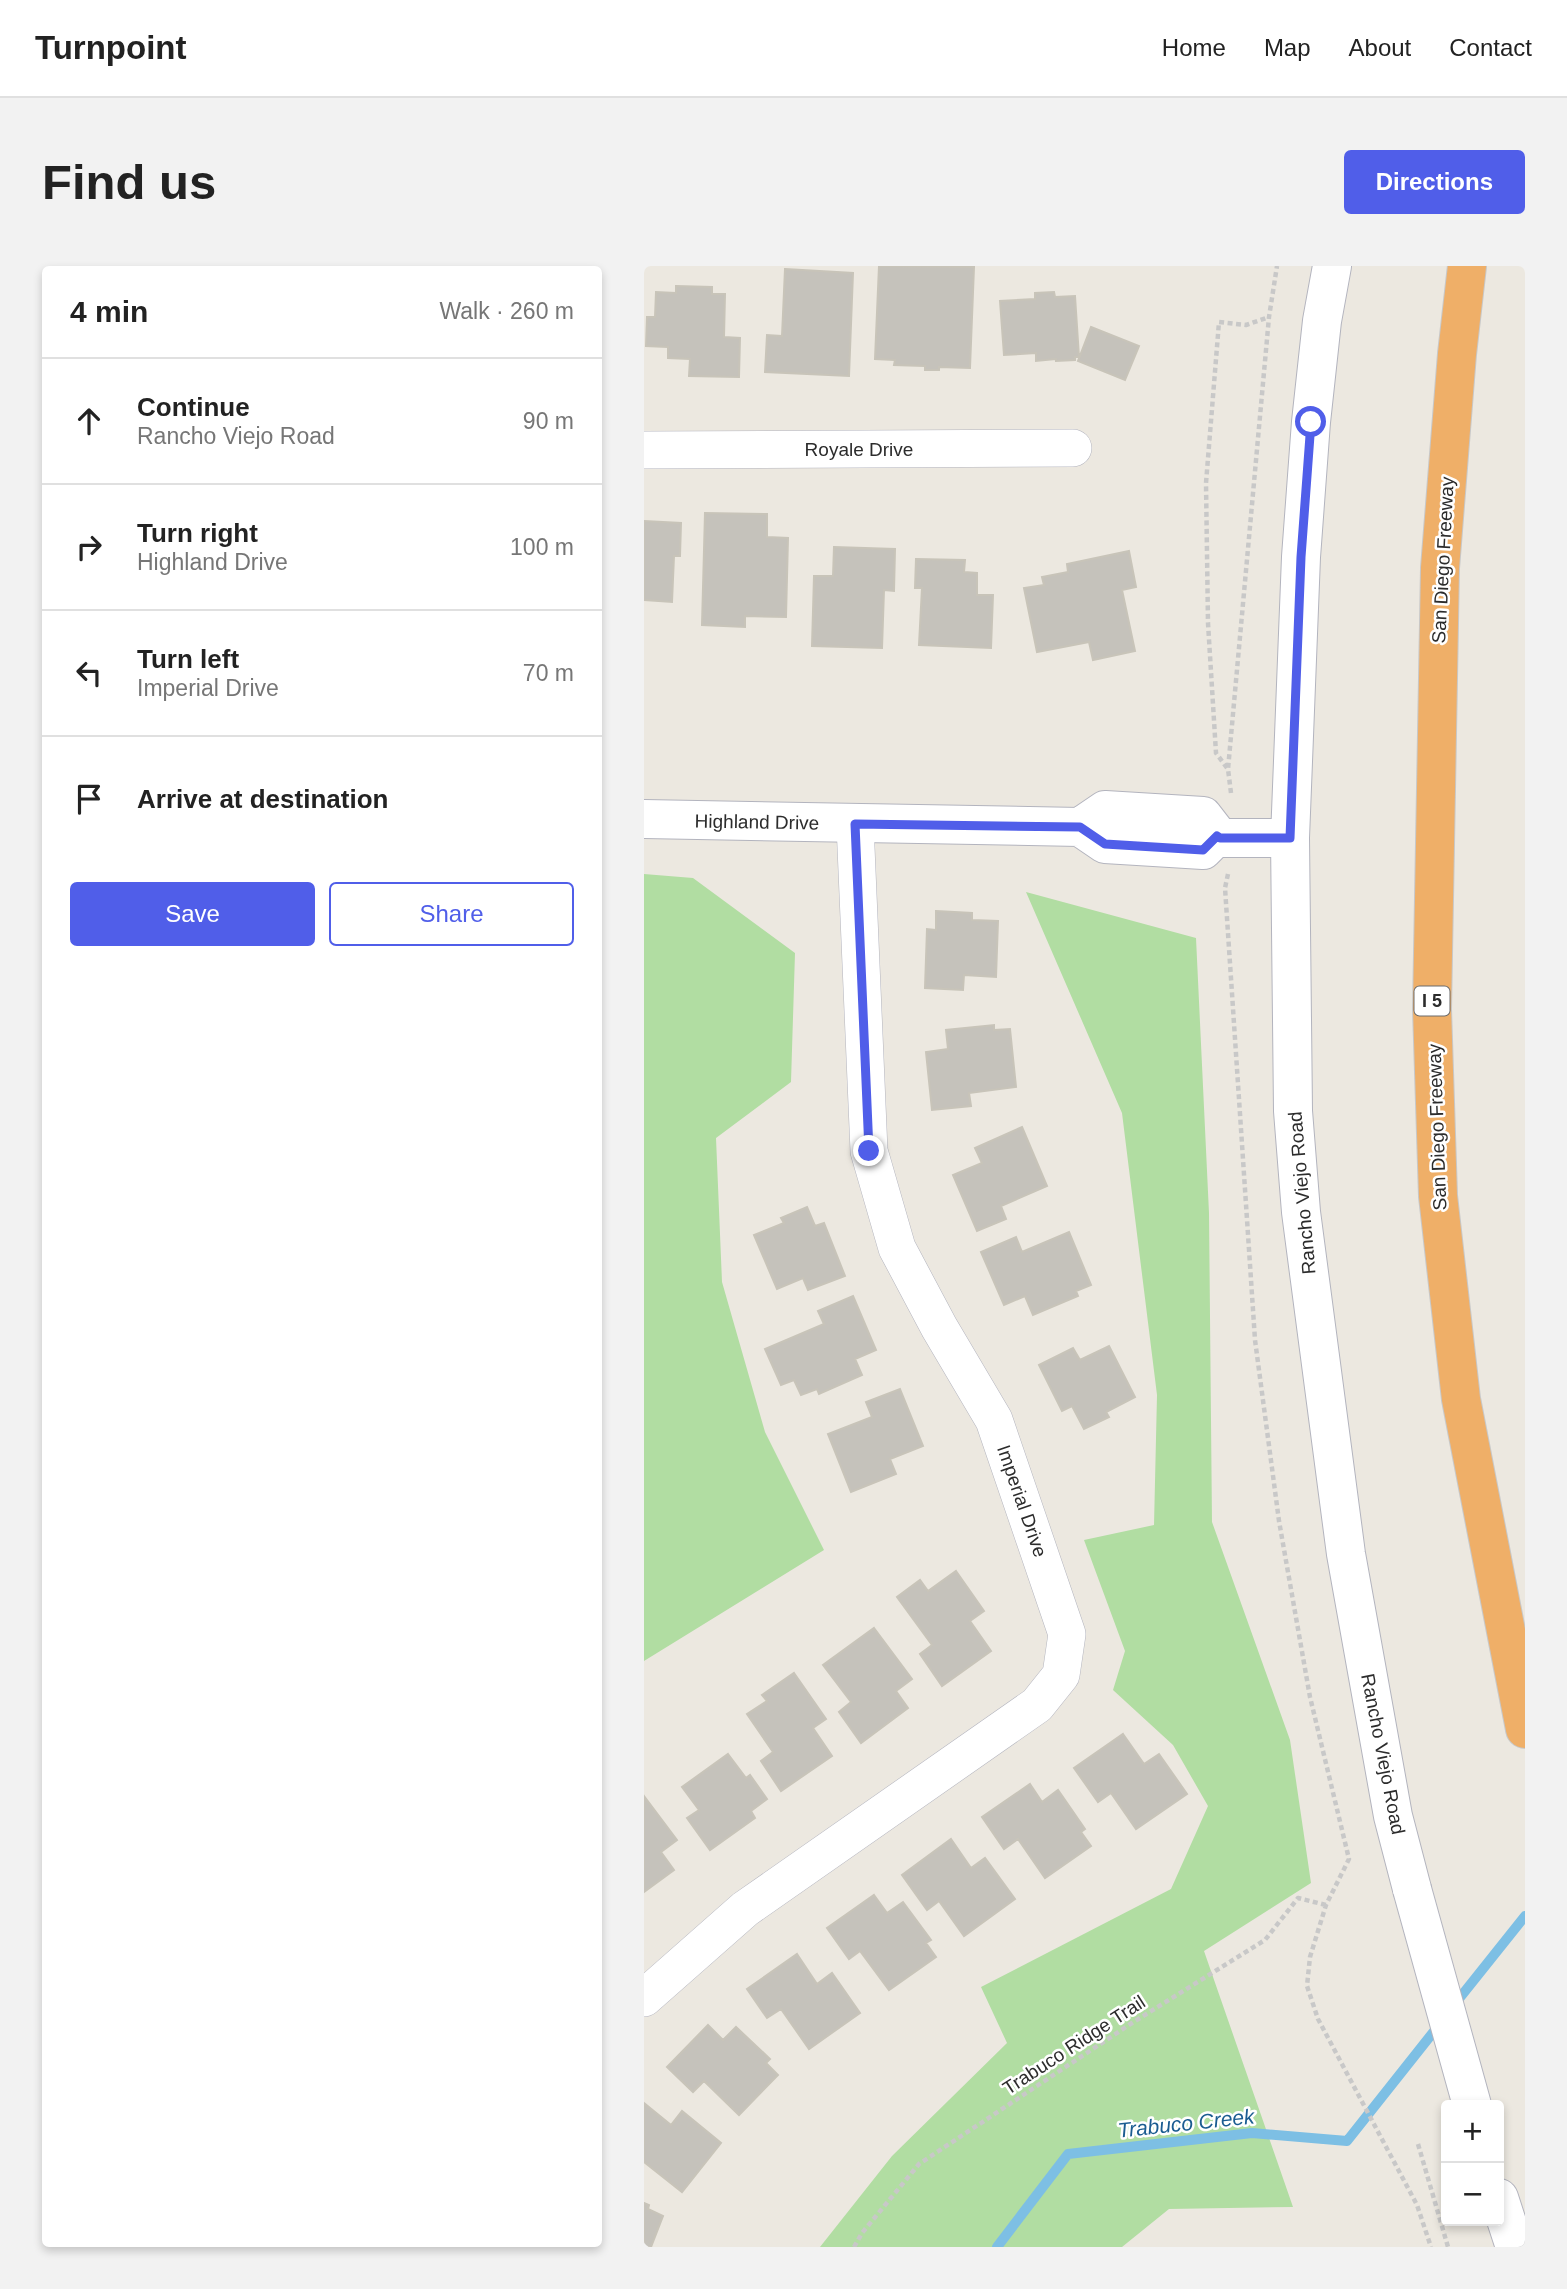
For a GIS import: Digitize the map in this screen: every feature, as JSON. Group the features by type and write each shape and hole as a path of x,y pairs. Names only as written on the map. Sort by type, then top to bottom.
{"highway":[{"name":"San Diego Freeway","path":"1467,266 1440,568 1432,1009 1438,1196 1461,1399 1525,1729"}],"main road":[{"name":"Rancho Viejo Road","path":"1332,266 1322,321 1301,557 1290,838 1293,1111 1301,1212 1346,1554 1393,1816 1471,2100"},
{"name":"Highland Drive","path":"644,819 1080,827 1105,810 1203,816 1227,837"},
{"path":"1227,837 1290,838"},
{"path":"1504,2213 1515,2247"}],"street":[{"name":"Royale Drive","path":"644,450 1073,448"},
{"name":"Imperial Drive","path":"644,1998 745,1909 1037,1705 1061,1675 1067,1634 993,1420 939,1328 898,1248 869,1151 855,824"}],"path":[{"path":"1277,266 1269,317 1228,769 1225,888 1255,1340 1279,1521 1305,1670 1349,1858 1326,1905 1310,1957 1307,1986 1318,2019 1417,2206 1430,2247"},
{"path":"1228,769 1216,753 1208,623 1206,483 1219,322 1246,325 1269,317"},
{"name":"Trabuco Ridge Trail","path":"854,2247 862,2233 919,2164 1265,1940 1298,1898 1326,1905"},
{"path":"1418,2144 1448,2247"}],"green space":[{"path":"644,874 693,878 795,953 791,1082 716,1138 722,1282 765,1432 824,1550 644,1661"},
{"path":"1026,892 1196,938 1209,1213 1212,1522 1290,1740 1311,1883 1204,1951 1293,2207 1169,2209 1122,2247 820,2247 892,2156 1007,2043 981,1987 1171,1889 1208,1806 1173,1745 1113,1690 1125,1651 1084,1540 1154,1525 1157,1395 1122,1113"}],"building":[{"path":"879,266 974,267 970,368 939,367 939,370 925,370 925,366 894,365 895,360 875,359"},
{"path":"785,269 853,273 849,376 765,372 767,335 782,336"},
{"path":"676,286 712,287 712,294 725,294 724,337 740,338 739,377 689,376 690,359 668,358 668,347 646,346 647,317 655,317 656,292 676,293"},
{"path":"1054,292 1055,297 1075,296 1079,357 1075,357 1075,360 1036,361 1036,353 1004,355 1000,301 1035,299 1035,293"},
{"path":"1091,327 1139,346 1125,380 1078,361"},
{"path":"705,513 767,514 767,537 788,538 786,617 745,616 745,627 702,625"},
{"path":"644,521 681,523 680,556 674,556 672,602 644,600"},
{"path":"834,547 895,549 894,591 884,590 882,648 812,646 814,576 833,576"},
{"path":"1129,551 1136,587 1122,590 1135,651 1093,660 1089,642 1037,652 1024,588 1044,585 1042,577 1068,572 1067,564"},
{"path":"916,559 965,560 964,572 977,573 977,595 993,595 991,648 919,645 922,588 915,588"},
{"path":"936,911 972,913 972,920 998,921 996,977 964,975 963,990 925,988 927,929 936,930"},
{"path":"994,1025 994,1030 1010,1029 1016,1087 969,1093 971,1106 932,1110 926,1052 948,1049 946,1030"},
{"path":"1022,1127 1047,1186 1001,1206 1006,1219 977,1231 953,1175 982,1163 975,1148"},
{"path":"807,1207 815,1226 824,1223 845,1276 808,1290 803,1278 777,1289 754,1235 784,1223 781,1218"},
{"path":"1069,1232 1091,1285 1076,1291 1078,1296 1033,1315 1025,1296 1004,1305 981,1252 1016,1237 1022,1252"},
{"path":"853,1296 876,1350 855,1359 862,1375 819,1394 817,1389 801,1395 794,1380 781,1385 765,1349 824,1324 818,1311"},
{"path":"1109,1346 1135,1397 1106,1412 1109,1417 1084,1429 1072,1406 1062,1411 1039,1365 1073,1348 1080,1360"},
{"path":"900,1389 923,1446 890,1459 896,1474 851,1492 828,1434 872,1417 866,1402"},
{"path":"956,1571 984,1611 970,1621 991,1651 942,1686 920,1654 932,1645 897,1597 920,1580 928,1591"},
{"path":"874,1628 912,1679 896,1691 908,1708 861,1743 839,1712 851,1702 823,1665"},
{"path":"794,1673 826,1719 813,1728 832,1756 781,1791 761,1761 773,1752 747,1714 767,1701 762,1695"},
{"path":"1123,1734 1144,1764 1159,1754 1187,1794 1136,1829 1111,1793 1098,1802 1074,1768"},
{"path":"728,1754 746,1778 750,1775 767,1799 751,1811 755,1818 710,1850 687,1818 699,1810 682,1787"},
{"path":"1030,1784 1042,1802 1058,1790 1085,1829 1081,1832 1091,1846 1045,1878 1018,1839 1004,1849 982,1817"},
{"path":"644,1796 677,1840 661,1852 674,1870 644,1892"},
{"path":"951,1839 971,1868 985,1858 1015,1899 964,1936 939,1901 927,1910 902,1875"},
{"path":"874,1895 887,1913 903,1902 931,1940 926,1943 936,1957 889,1990 860,1951 849,1959 827,1928"},
{"path":"797,1954 817,1984 832,1973 860,2013 809,2049 781,2009 767,2018 747,1989"},
{"path":"708,2025 723,2040 736,2027 770,2059 766,2063 778,2075 739,2115 704,2081 693,2092 667,2067"},
{"path":"644,2103 671,2125 682,2111 721,2143 682,2192 644,2162"},
{"path":"644,2203 649,2205 648,2209 663,2216 651,2247 644,2247"}],"waterway":[{"name":"Trabuco Creek","path":"1454,2005 1525,1916"},
{"name":"Trabuco Creek","path":"997,2247 1068,2154 1252,2133 1347,2141 1439,2025"}],"route":[{"path":"869,1151 855,824 1080,827 1105,844 1203,850 1217,836 1290,838 1301,557 1311,422"}]}
